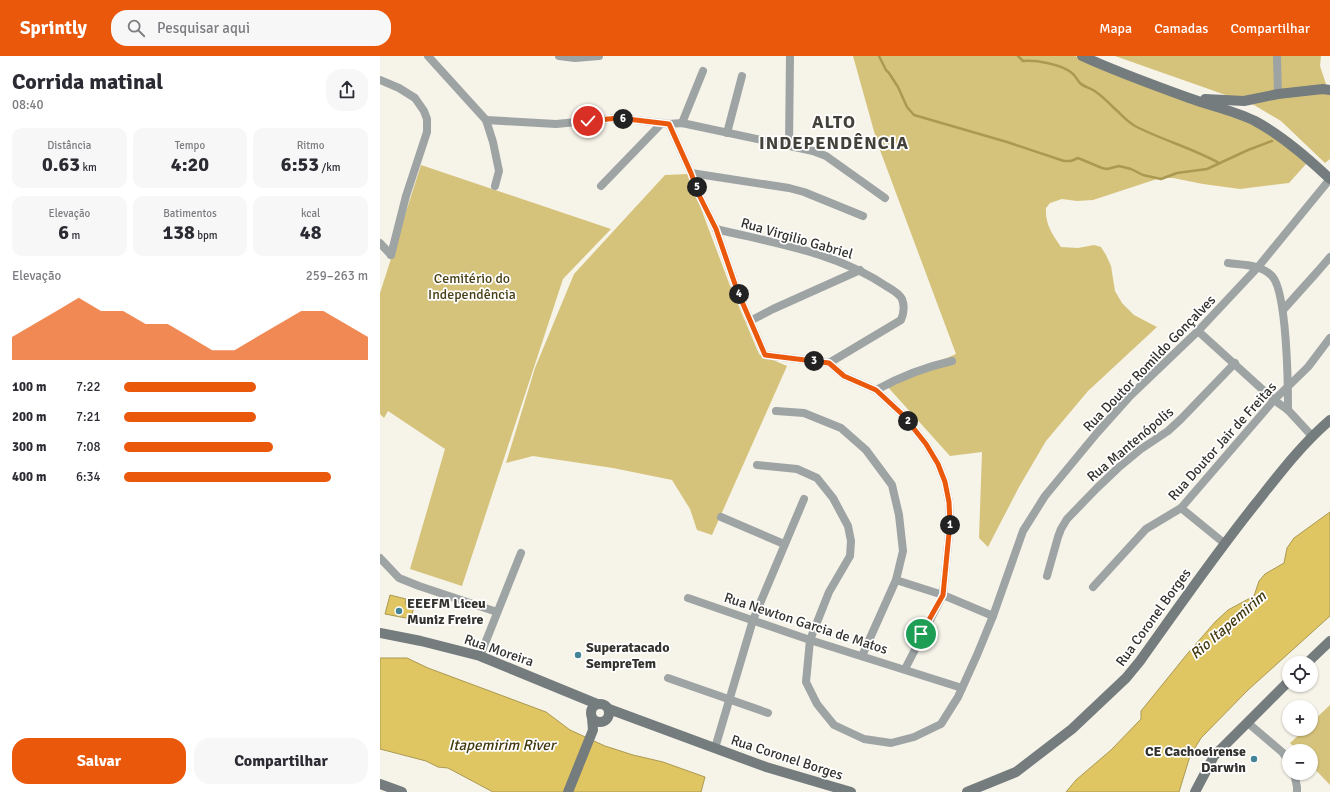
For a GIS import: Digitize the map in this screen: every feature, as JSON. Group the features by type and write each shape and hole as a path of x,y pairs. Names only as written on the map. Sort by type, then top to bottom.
{"main road":[{"path":"1082,56 1189,98 1255,121 1280,136 1301,152 1330,179"},
{"path":"1189,98 1244,101 1278,94 1323,89 1330,90"},
{"name":"Rua Coronel Borges","path":"967,792 1016,772 1072,729 1126,678 1140,661 1224,543 1292,458 1312,436 1330,420"},
{"name":"Rua Moreira","path":"380,633 421,641 480,656 597,704 592,708 600,716"},
{"path":"1314,656 1330,641"},
{"path":"1195,792 1214,756 1282,688"},
{"path":"582,698 600,716 627,716 715,748"},
{"path":"568,792 600,716"},
{"name":"Rua Coronel Borges","path":"715,748 766,767 851,792"},
{"path":"383,787 402,792"}],"street":[{"path":"428,56 486,120 493,142 499,171 496,186"},
{"path":"559,56 575,58 599,56"},
{"path":"789,145 790,56"},
{"path":"1276,56 1278,94"},
{"path":"682,124 703,71"},
{"path":"727,133 742,76"},
{"path":"380,80 399,88 415,98 428,119 427,132 406,196 391,255 380,243"},
{"path":"486,120 556,124 619,118 666,124 682,124 813,151 826,156 885,198"},
{"path":"666,124 691,173 699,195 716,229 737,290 765,355 829,363 844,376 876,390 903,415 926,444 938,464 945,482 949,502 950,523 943,595 921,634 905,669"},
{"path":"600,186 666,124"},
{"path":"691,173 796,190 863,216"},
{"name":"Rua Doutor Romildo Gonçalves","path":"757,465 797,470 816,478 833,498 848,526 851,541 850,556 829,592 810,640 806,682 817,704 834,725 864,739 891,743 914,738 941,724 962,688 993,616 1023,531 1041,502 1093,438 1130,396 1198,331 1258,266 1330,179"},
{"name":"Rua Virgilio Gabriel","path":"716,229 794,247 860,270 897,293 902,299 904,308 904,313 901,320 829,363"},
{"path":"1282,310 1330,257"},
{"path":"1228,263 1258,266 1271,275 1276,282 1279,290 1282,310 1288,387 1288,410"},
{"path":"750,321 773,309 860,270"},
{"path":"1198,331 1274,400 1288,410 1312,436"},
{"name":"Rua Doutor Jair de Freitas","path":"1093,587 1146,529 1181,508 1274,400 1308,366 1330,338"},
{"path":"876,390 900,378 952,361"},
{"name":"Rua Mantenópolis","path":"1047,576 1061,528 1067,519 1096,488 1118,468 1141,449 1168,431 1181,419 1235,363"},
{"path":"776,411 804,412 841,428 866,450 892,485 899,515 903,551 896,580 862,656"},
{"path":"715,748 753,620 804,499"},
{"path":"1181,508 1224,543"},
{"path":"721,517 784,544"},
{"path":"480,656 521,553"},
{"path":"380,558 399,578 497,612"},
{"path":"896,580 943,595 993,616"},
{"name":"Rua Newton Garcia de Matos","path":"688,598 810,640 962,688"},
{"path":"668,678 768,713"},
{"path":"1248,723 1282,752"},
{"path":"1296,780 1297,787 1296,792"}],"green space":[{"path":"853,56 1075,56 1272,132 1306,164 1289,183 1240,189 1173,178 1160,178 1093,200 1077,201 1062,199 1050,203 1046,208 1048,224 1061,247 1078,248 1094,245 1101,247 1111,266 1115,291 1122,303 1134,315 1157,327 1088,391 1046,441 1019,487 988,547 979,538 982,452 950,456 886,385 956,354 877,142"},
{"path":"1115,56 1321,56 1320,66 1330,96 1330,159 1325,163 1281,121 1254,105"},
{"name":"Cemitério do Independência","path":"421,165 611,229 563,279 462,586 410,569 445,449 388,411 384,418 380,414 380,293"},
{"path":"688,174 729,283 759,354 787,366 712,535 697,530 690,509 672,480 613,468 533,456 506,463 535,368 574,274 665,175"},
{"path":"1330,705 1330,785 1318,772 1318,744 1290,743 1298,736 1318,736 1318,716"}],"water":[{"name":"Rio Itapemirim","path":"1330,512 1330,616 1286,656 1282,656 1282,659 1248,690 1201,738 1190,756 1179,792 1066,792 1076,780 1111,750 1141,719 1141,711 1215,622 1228,610 1254,596 1259,581 1265,574 1284,563 1287,548 1294,538"},
{"path":"390,595 406,599 405,604 414,606 411,619 385,614"},
{"name":"Itapemirim River","path":"380,658 407,658 428,668 546,712 570,730 605,746 633,755 663,762 705,777 701,792 493,792 448,768 438,767 426,761 380,749"}],"waterway":[{"path":"879,56 886,70 898,87 907,107 914,115 1007,142 1064,161 1071,161 1078,158 1102,168 1107,169 1119,166 1131,169 1143,175 1161,179 1177,173 1207,169 1248,150 1272,141"},
{"path":"1018,56 1023,61 1035,61 1062,67 1073,74 1079,82 1100,95 1132,124 1219,163"}],"place":[{"name":"EEEFM Liceu Muniz Freire","path":"399,611"},
{"name":"Superatacado SempreTem","path":"578,655"},
{"name":"CE Cachoeirense Darwin","path":"1254,759"}],"district":[{"name":"ALTO INDEPENDÊNCIA","path":"834,132"}],"route":[{"path":"588,121 619,118 669,124 699,195 716,229 737,290 765,355 829,363 844,376 876,390 903,415 926,444 938,464 945,482 949,502 950,523 943,595 921,634"}]}
